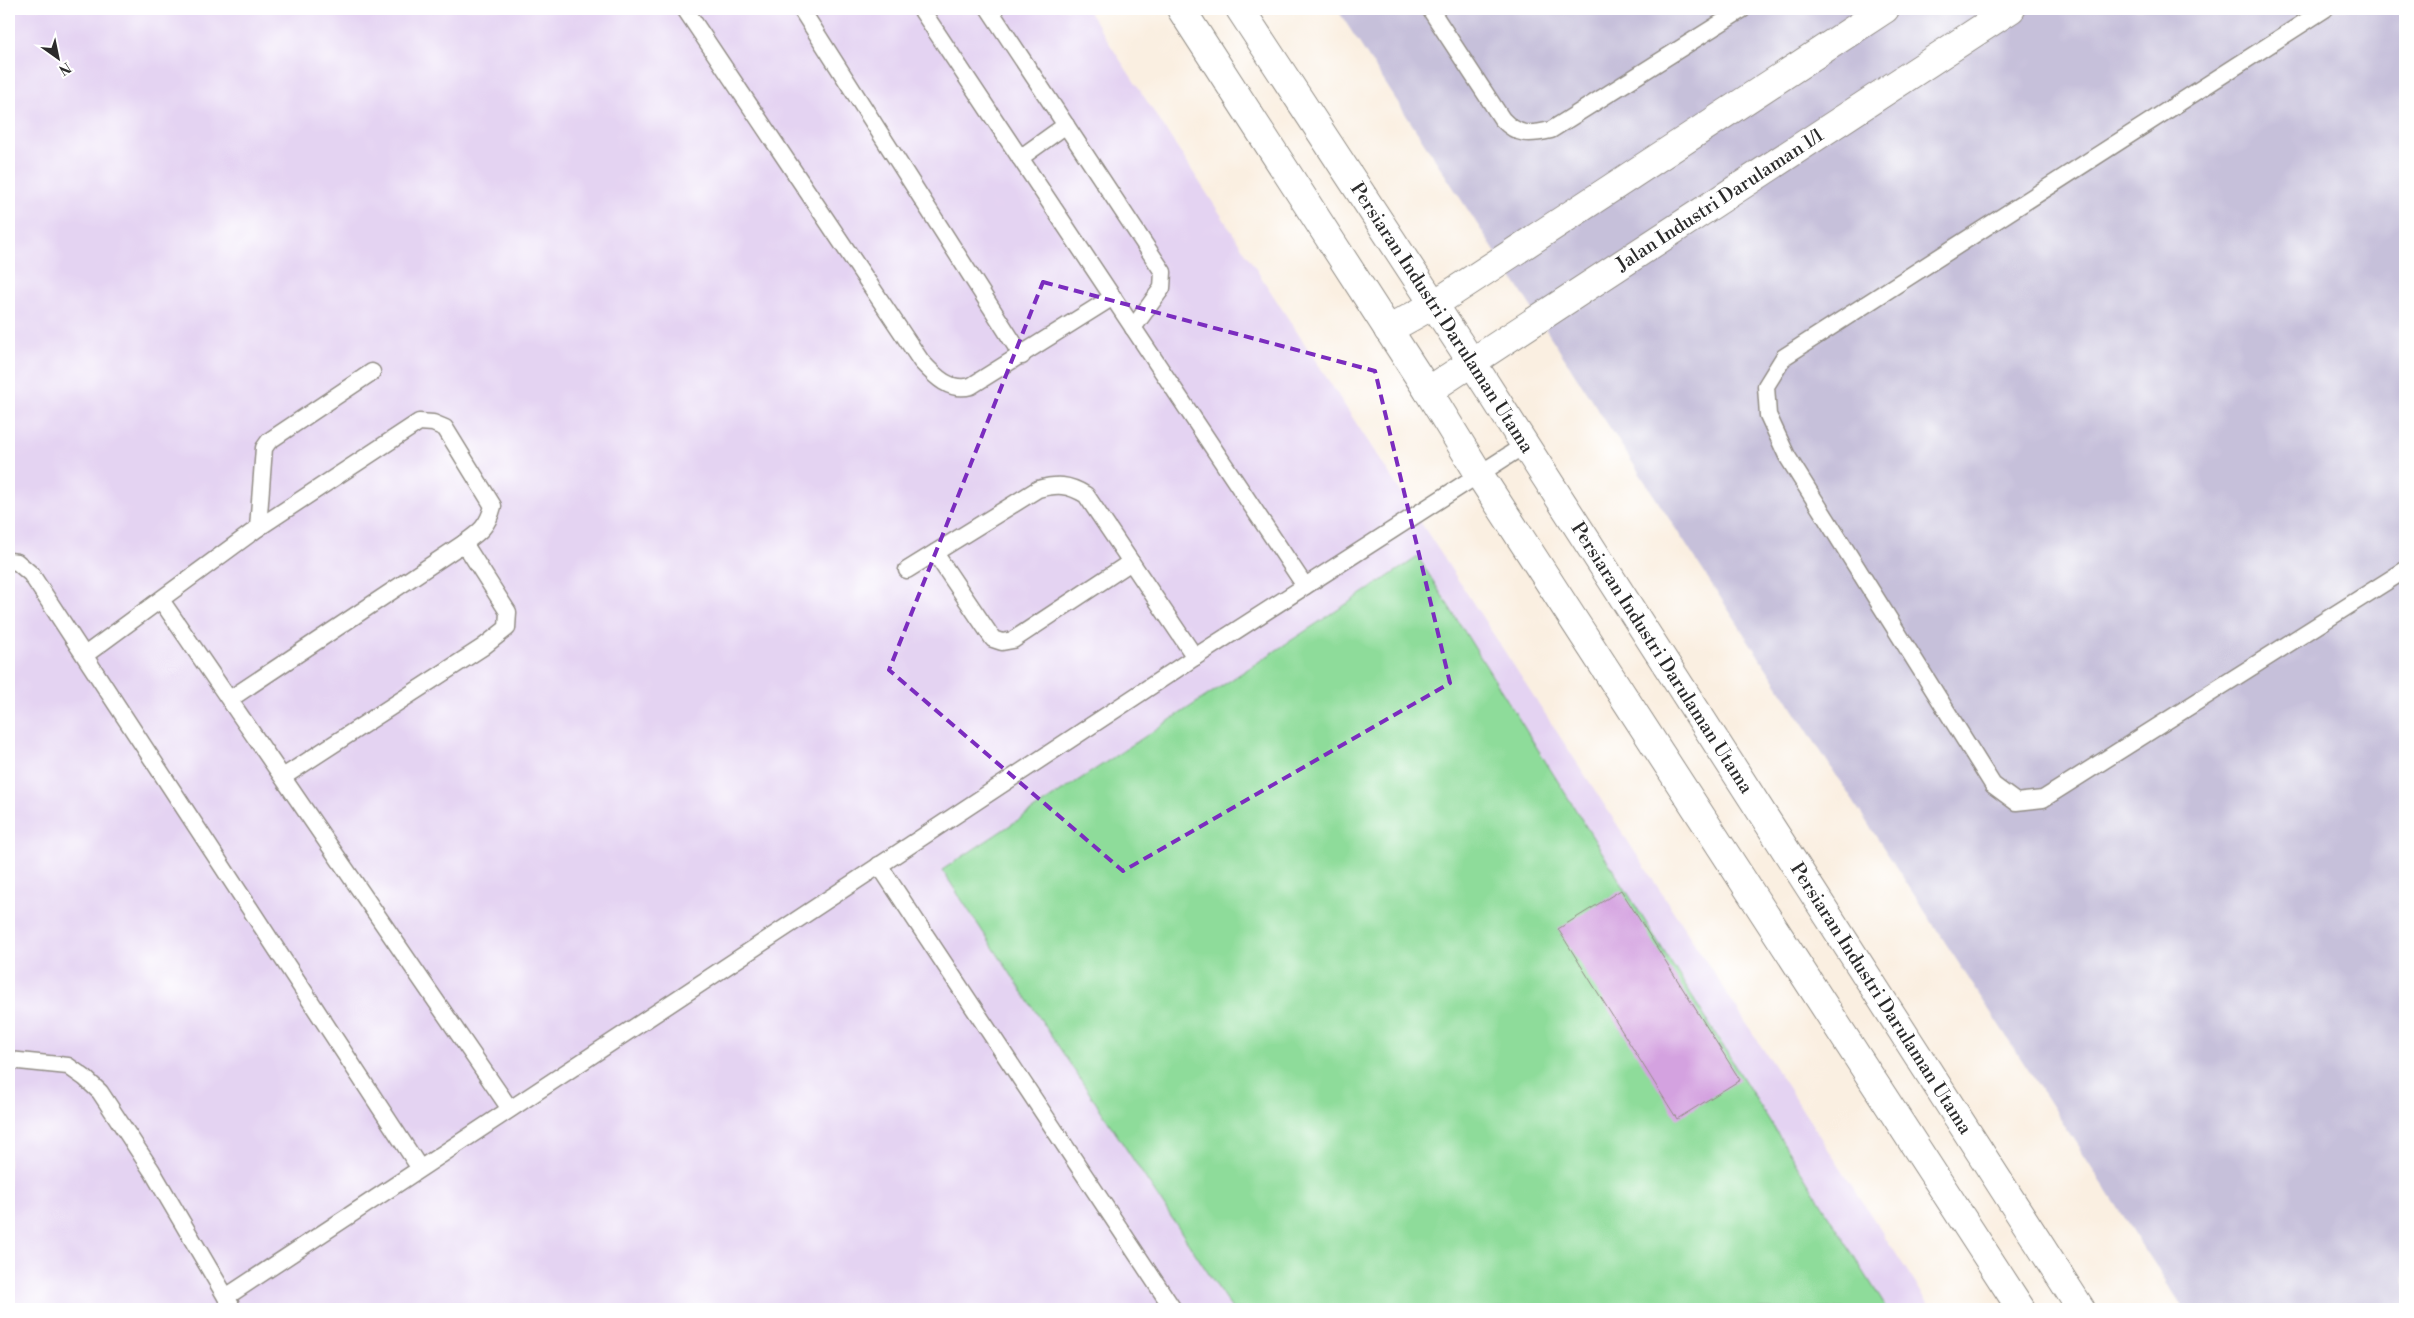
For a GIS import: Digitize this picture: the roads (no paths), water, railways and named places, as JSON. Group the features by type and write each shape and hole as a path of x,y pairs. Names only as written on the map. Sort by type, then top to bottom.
{"street":[{"path":"1181,9 1428,391 1479,474 2021,1309"},
{"name":"Persiaran Industri Darulaman Utama","path":"1240,9 1471,361 1523,446 2080,1309"},
{"path":"1388,330 1433,305 1885,9"},
{"name":"Jalan Industri Darulaman 1/1","path":"1428,391 1471,361 2012,9"}],"lane":[{"path":"685,9 921,361 934,375 948,385 961,389 986,378 1113,297"},
{"path":"802,9 1022,356"},
{"path":"921,9 1305,586"},
{"path":"989,9 1163,272 1162,288 1133,328"},
{"path":"1430,9 1502,119 1512,130 1531,135 1551,130 1743,9"},
{"path":"2325,9 1784,357 1766,386 1768,415 1786,456 1993,785 2016,802 2043,800 2405,570"},
{"path":"1020,158 1066,125"},
{"path":"258,528 264,448 269,441 372,372"},
{"path":"85,655 258,528 419,422 433,423 445,428 493,506 489,521 464,543 230,699"},
{"path":"9,1060 68,1066 100,1092 152,1171 230,1303 419,1167 510,1109 1195,657 1523,446"},
{"path":"907,570 1038,490 1056,484 1072,487 1086,495 1195,657"},
{"path":"283,777 475,652 507,628 508,612 464,543"},
{"path":"935,553 992,638 1002,642 1013,640 1131,562"},
{"path":"9,561 16,562 32,574 419,1167"},
{"path":"161,600 510,1109"},
{"path":"879,866 1173,1309"}]}
